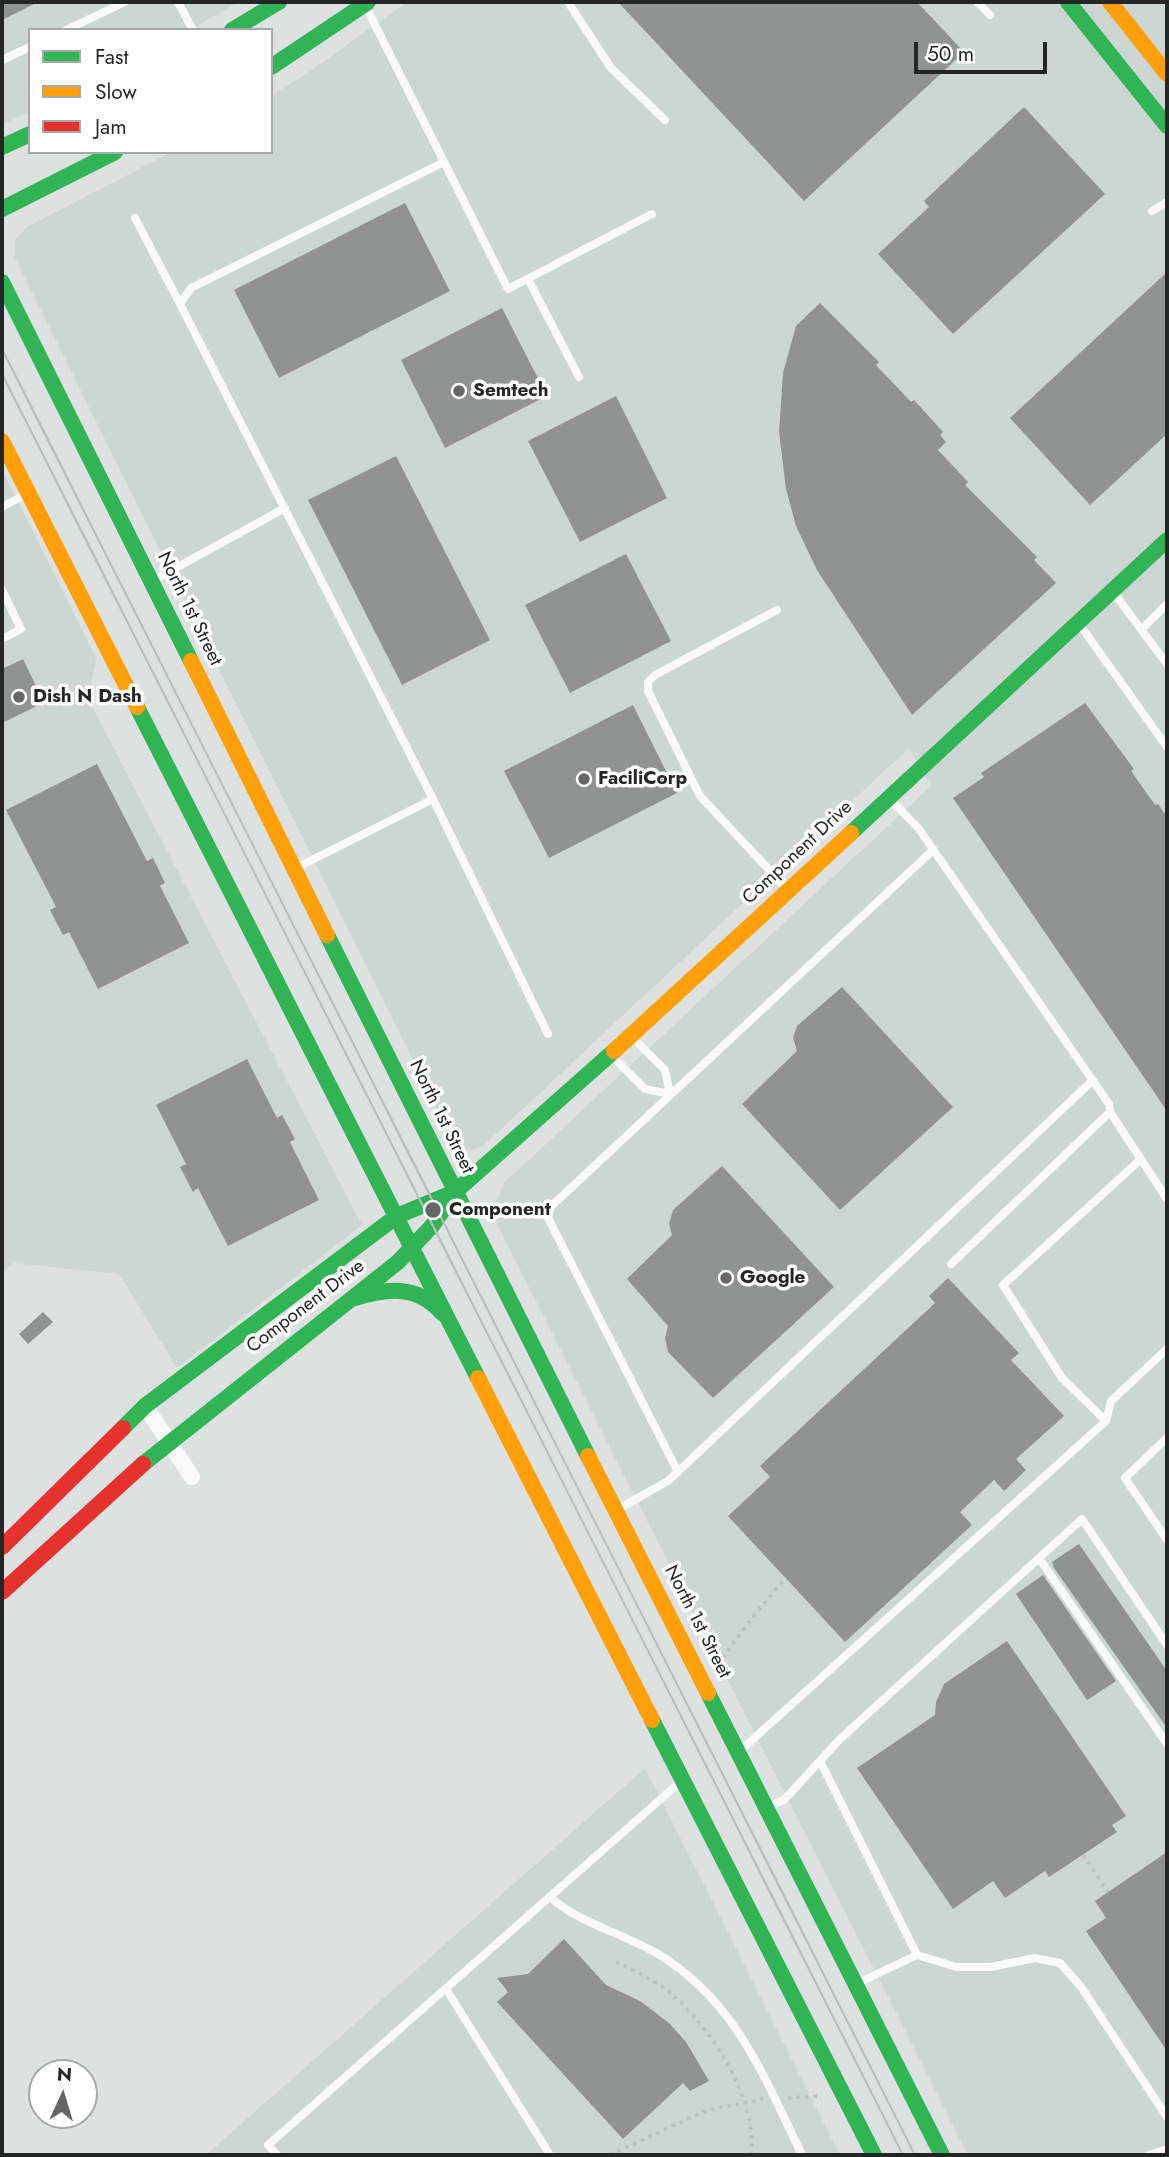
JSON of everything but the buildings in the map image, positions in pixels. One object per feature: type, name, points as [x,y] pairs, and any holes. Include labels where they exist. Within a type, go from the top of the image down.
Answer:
[{"type":"main road","points":[[235,28],[279,2]]},
{"type":"main road","points":[[1068,2],[1167,126]]},
{"type":"main road","points":[[1110,2],[1167,74]]},
{"type":"main road","points":[[273,66],[366,3]]},
{"type":"main road","points":[[2,147],[28,135]]},
{"type":"main road","points":[[2,209],[111,154]]},
{"type":"main road","name":"North 1st Street","points":[[2,282],[454,1192],[942,2155]]},
{"type":"main road","points":[[2,441],[874,2155]]},
{"type":"main road","name":"Component Drive","points":[[2,1592],[168,1441],[352,1299],[413,1248],[454,1192],[632,1036],[1167,540]]},
{"type":"main road","name":"Component Drive","points":[[2,1547],[145,1406],[397,1216],[454,1192]]},
{"type":"main road","points":[[352,1299],[382,1289],[419,1293],[433,1299],[458,1335]]},
{"type":"street","points":[[145,1406],[192,1477]]},
{"type":"lane","points":[[70,28],[125,2]]},
{"type":"lane","points":[[178,2],[191,28]]},
{"type":"lane","points":[[568,2],[611,68],[665,120]]},
{"type":"lane","points":[[977,2],[990,15]]},
{"type":"lane","points":[[366,3],[508,289],[652,214]]},
{"type":"lane","points":[[2,61],[28,48]]},
{"type":"lane","points":[[180,304],[191,288],[444,162]]},
{"type":"lane","points":[[1152,211],[1167,202]]},
{"type":"lane","points":[[135,218],[433,799],[548,1034]]},
{"type":"lane","points":[[528,279],[579,377]]},
{"type":"lane","points":[[2,506],[29,492]]},
{"type":"lane","points":[[152,581],[285,508]]},
{"type":"lane","points":[[2,590],[21,629],[2,639]]},
{"type":"lane","points":[[1112,591],[1167,664]]},
{"type":"lane","points":[[1142,629],[1167,604]]},
{"type":"lane","points":[[777,610],[655,675],[648,682],[648,691],[700,796],[788,890]]},
{"type":"lane","points":[[1078,623],[1167,747]]},
{"type":"lane","points":[[889,797],[919,829],[1091,1082],[1109,1104],[1110,1112],[1167,1199]]},
{"type":"lane","points":[[294,869],[433,799]]},
{"type":"lane","points":[[678,1472],[545,1212],[932,851]]},
{"type":"lane","points":[[632,1036],[665,1070],[670,1094]]},
{"type":"lane","points":[[611,1055],[645,1089],[670,1094]]},
{"type":"lane","points":[[616,1510],[668,1481],[678,1472],[1091,1082]]},
{"type":"lane","points":[[951,1265],[1110,1112]]},
{"type":"lane","points":[[1106,1421],[1062,1378],[1003,1285],[1141,1159]]},
{"type":"lane","points":[[739,1752],[754,1742],[1106,1421],[1111,1401],[1167,1349]]},
{"type":"lane","points":[[1167,1438],[1125,1478],[1167,1540]]},
{"type":"lane","points":[[767,1808],[785,1799],[840,1739],[1082,1519],[1167,1645]]},
{"type":"lane","points":[[1040,1558],[1167,1744]]},
{"type":"lane","points":[[820,1761],[916,1955]]},
{"type":"lane","points":[[277,2155],[268,2145],[684,1778]]},
{"type":"lane","points":[[550,1897],[562,1908],[627,1936],[658,1954],[724,2009],[741,2035],[802,2155]]},
{"type":"lane","points":[[856,1984],[916,1955],[956,1967],[991,1966],[1035,1958],[1060,1963],[1087,1995],[1167,2117]]},
{"type":"lane","points":[[446,1989],[550,2155]]},
{"type":"lane","points":[[1149,2155],[1167,2149]]},
{"type":"path","points":[[717,1667],[746,1625],[785,1578]]},
{"type":"path","points":[[1083,1855],[1108,1892]]},
{"type":"path","points":[[616,1962],[650,1979],[676,1998],[722,2054],[745,2102],[752,2136],[751,2155]]},
{"type":"path","points":[[610,2155],[707,2110],[774,2098],[821,2096]]},
{"type":"shaded area","points":[[2,2],[238,2],[193,28],[28,28],[28,112],[2,125]]},
{"type":"shaded area","points":[[407,2],[1167,2],[1167,2155],[968,2155],[497,1224],[494,1207],[504,1183],[931,786],[909,748],[482,1147],[457,1149],[15,258],[15,241],[27,227],[168,154],[273,154],[273,94],[308,73]]},
{"type":"shaded area","points":[[2,470],[96,658],[88,699],[362,1225],[177,1368],[119,1274],[14,1263],[2,1272]]},
{"type":"shaded area","points":[[645,1768],[840,2155],[206,2155]]},
{"type":"tram line","points":[[2,349],[915,2155]]},
{"type":"tram line","points":[[2,374],[903,2155]]},
{"type":"traffic: fast","points":[[235,28],[279,2]]},
{"type":"traffic: fast","points":[[273,66],[368,2]]},
{"type":"traffic: fast","points":[[1068,2],[1167,126]]},
{"type":"traffic: fast","points":[[2,147],[28,135]]},
{"type":"traffic: fast","points":[[2,209],[111,154]]},
{"type":"traffic: fast","points":[[2,282],[191,661]]},
{"type":"traffic: fast","points":[[851,833],[1167,540]]},
{"type":"traffic: fast","points":[[137,707],[478,1378]]},
{"type":"traffic: fast","points":[[327,935],[588,1456]]},
{"type":"traffic: fast","points":[[143,1464],[398,1262],[432,1226],[455,1192],[614,1051]]},
{"type":"traffic: fast","points":[[123,1428],[145,1406],[397,1216],[455,1192]]},
{"type":"traffic: fast","points":[[352,1299],[377,1292],[400,1291],[422,1297],[442,1313]]},
{"type":"traffic: fast","points":[[708,1693],[942,2155]]},
{"type":"traffic: fast","points":[[652,1720],[874,2155]]},
{"type":"traffic: slow","points":[[1110,2],[1167,74]]},
{"type":"traffic: slow","points":[[2,441],[137,707]]},
{"type":"traffic: slow","points":[[191,661],[327,935]]},
{"type":"traffic: slow","points":[[614,1051],[851,833]]},
{"type":"traffic: slow","points":[[478,1378],[652,1720]]},
{"type":"traffic: slow","points":[[588,1456],[708,1693]]},
{"type":"traffic: jam","points":[[2,1547],[123,1428]]},
{"type":"traffic: jam","points":[[2,1592],[143,1464]]},
{"type":"place","name":"Semtech","points":[[459,391]]},
{"type":"place","name":"Dish N Dash","points":[[19,697]]},
{"type":"place","name":"FaciliCorp","points":[[584,779]]},
{"type":"place","name":"Component","points":[[433,1210]]},
{"type":"place","name":"Google","points":[[726,1278]]}]
